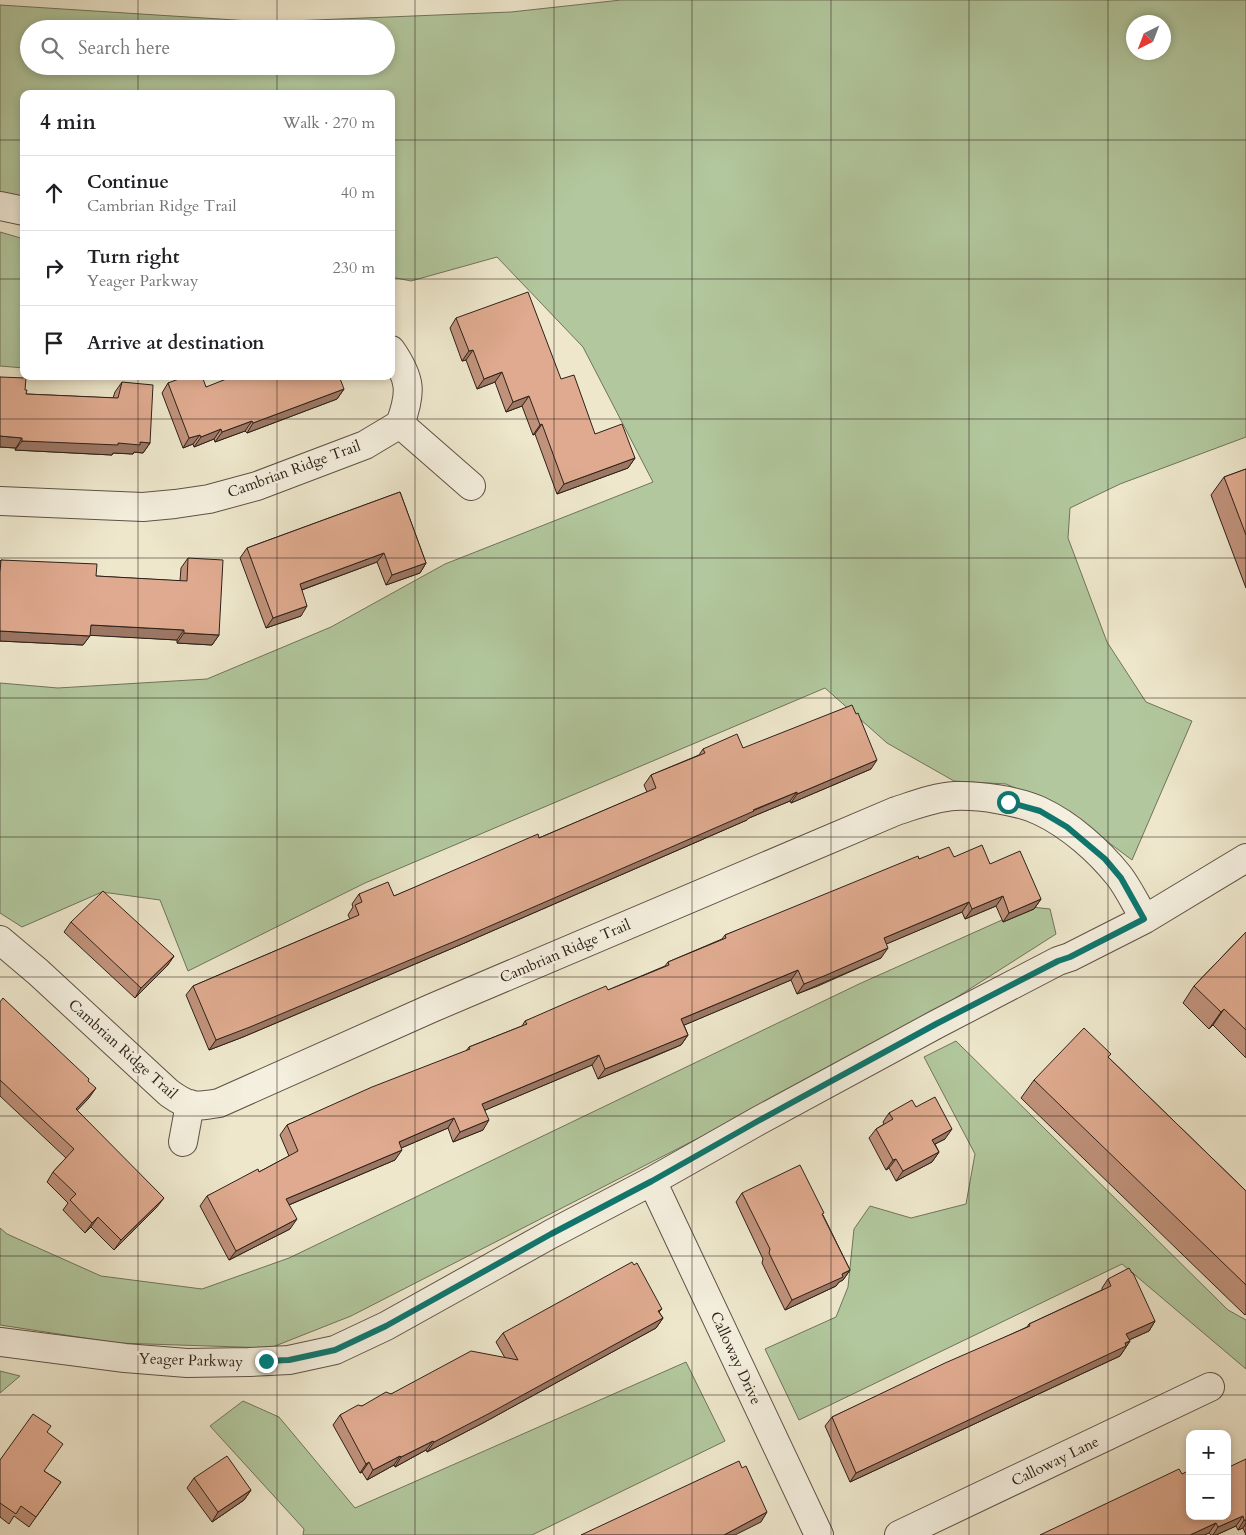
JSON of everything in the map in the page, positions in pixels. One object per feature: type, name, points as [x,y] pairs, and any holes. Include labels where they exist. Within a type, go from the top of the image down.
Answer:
[{"type":"street","points":[[0,206],[20,210]]},
{"type":"street","points":[[395,356],[407,380],[408,404],[400,424],[471,486]]},
{"type":"street","name":"Cambrian Ridge Trail","points":[[0,501],[143,507],[209,499],[257,486],[365,445],[400,424]]},
{"type":"street","name":"Cambrian Ridge Trail","points":[[0,940],[38,972],[169,1093],[183,1103],[197,1106],[219,1103],[432,1008],[896,811],[925,801],[953,796],[978,796],[1040,811],[1067,827],[1105,859],[1121,878],[1144,919]]},
{"type":"street","name":"Yeager Parkway","points":[[0,1342],[124,1358],[187,1363],[289,1360],[335,1350],[386,1326],[936,1024],[1144,919],[1246,858]]},
{"type":"street","points":[[183,1142],[190,1104]]},
{"type":"street","name":"Calloway Drive","points":[[652,1181],[819,1535]]},
{"type":"street","name":"Calloway Lane","points":[[899,1535],[1210,1387]]},
{"type":"green space","points":[[621,0],[1246,0],[1246,437],[1120,484],[1070,508],[1068,538],[1107,642],[1146,702],[1192,721],[1132,860],[1064,809],[1006,784],[954,781],[887,743],[825,688],[365,883],[188,971],[160,900],[102,892],[22,927],[0,913],[0,683],[58,688],[207,679],[331,627],[445,564],[653,482],[583,347],[497,257],[411,281],[395,278],[395,90],[20,90],[20,203],[0,199],[0,5],[235,20],[20,20],[20,75],[395,75],[395,20],[315,20],[511,12]]},
{"type":"green space","points":[[0,232],[20,238],[20,368],[0,366]]},
{"type":"green space","points":[[1031,907],[1050,909],[1056,934],[888,1041],[351,1316],[270,1348],[117,1343],[0,1325],[0,1228],[7,1234],[101,1276],[202,1289],[289,1258],[859,984]]},
{"type":"green space","points":[[956,1041],[1228,1310],[1246,1320],[1246,1369],[1122,1264],[799,1420],[765,1349],[836,1317],[848,1287],[854,1229],[870,1206],[911,1218],[966,1204],[975,1154],[924,1057]]},
{"type":"green space","points":[[686,1362],[725,1441],[532,1535],[303,1535],[304,1529],[210,1426],[243,1401],[279,1417],[355,1508]]},
{"type":"green space","points":[[0,1371],[20,1376],[0,1393]]},
{"type":"building","points":[[528,292],[561,379],[574,375],[595,434],[622,424],[635,458],[564,484],[542,424],[540,425],[529,396],[513,402],[502,372],[484,379],[473,350],[469,351],[456,318]]},
{"type":"building","points":[[0,377],[20,378],[20,380],[26,380],[26,394],[118,398],[122,382],[153,385],[150,443],[140,442],[140,445],[118,443],[118,445],[22,441],[22,438],[0,436]]},
{"type":"building","points":[[176,380],[203,380],[206,387],[224,380],[341,380],[344,389],[253,423],[252,421],[222,432],[221,429],[201,437],[200,435],[189,438],[168,383]]},
{"type":"building","points":[[1246,469],[1246,535],[1224,477]]},
{"type":"building","points":[[400,492],[426,563],[392,575],[384,553],[300,584],[307,606],[273,618],[247,548]]},
{"type":"building","points":[[188,558],[223,560],[219,635],[184,633],[184,630],[91,625],[90,636],[0,631],[1,560],[97,564],[96,576],[187,581]]},
{"type":"building","points":[[852,705],[856,714],[858,713],[877,760],[797,794],[797,792],[753,810],[467,936],[216,1040],[193,986],[359,915],[355,905],[362,902],[359,894],[388,882],[394,896],[538,834],[539,838],[656,788],[651,775],[705,753],[703,749],[737,734],[743,748]]},
{"type":"building","points":[[982,845],[990,864],[1020,851],[1041,899],[1009,913],[1003,896],[972,909],[969,902],[884,938],[888,948],[824,976],[804,984],[798,970],[681,1019],[688,1035],[605,1069],[599,1055],[482,1104],[489,1120],[460,1132],[454,1118],[399,1142],[402,1150],[286,1199],[297,1219],[236,1251],[207,1196],[258,1169],[259,1172],[298,1151],[287,1125],[372,1087],[470,1049],[469,1047],[527,1024],[525,1021],[606,986],[608,990],[669,965],[668,962],[726,938],[725,935],[918,856],[919,859],[949,847],[954,857]]},
{"type":"building","points":[[103,891],[174,956],[141,988],[71,922]]},
{"type":"building","points":[[1246,932],[1246,1030],[1224,1009],[1221,1012],[1194,986]]},
{"type":"building","points":[[3,998],[89,1079],[88,1081],[96,1088],[76,1109],[164,1198],[121,1240],[98,1217],[92,1223],[70,1200],[76,1194],[53,1172],[74,1149],[0,1080],[0,1002]]},
{"type":"building","points":[[1084,1028],[1111,1054],[1108,1057],[1246,1191],[1246,1285],[1034,1080]]},
{"type":"building","points":[[935,1097],[952,1129],[932,1140],[939,1152],[903,1171],[896,1159],[893,1160],[876,1129],[893,1119],[889,1113],[912,1100],[916,1107]]},
{"type":"building","points":[[800,1165],[850,1270],[842,1274],[843,1277],[792,1300],[769,1253],[770,1249],[742,1193]]},
{"type":"building","points":[[632,1262],[634,1265],[637,1263],[662,1309],[658,1311],[663,1318],[434,1442],[373,1470],[369,1462],[366,1464],[340,1415],[358,1405],[362,1406],[386,1392],[391,1394],[471,1351],[518,1360],[503,1333]]},
{"type":"building","points":[[1129,1268],[1155,1321],[1126,1334],[1130,1341],[1125,1343],[1126,1346],[856,1473],[832,1417],[945,1363],[1030,1326],[1029,1324],[1111,1286],[1108,1279]]},
{"type":"building","points":[[33,1414],[51,1426],[47,1432],[63,1444],[44,1471],[61,1482],[36,1517],[21,1506],[16,1514],[0,1503],[0,1460]]},
{"type":"building","points":[[227,1456],[251,1490],[218,1512],[194,1478]]},
{"type":"building","points":[[1246,1459],[1246,1520],[1244,1520],[1243,1516],[1218,1527],[1216,1523],[1190,1535],[1040,1535],[1179,1469],[1182,1474],[1186,1472],[1186,1520],[1231,1520],[1231,1466]]},
{"type":"building","points":[[739,1461],[742,1468],[746,1466],[767,1512],[724,1535],[581,1535]]},
{"type":"route","points":[[266,1361],[289,1360],[335,1350],[386,1326],[936,1024],[1144,919],[1121,878],[1105,859],[1067,827],[1040,811],[1008,802]]}]
